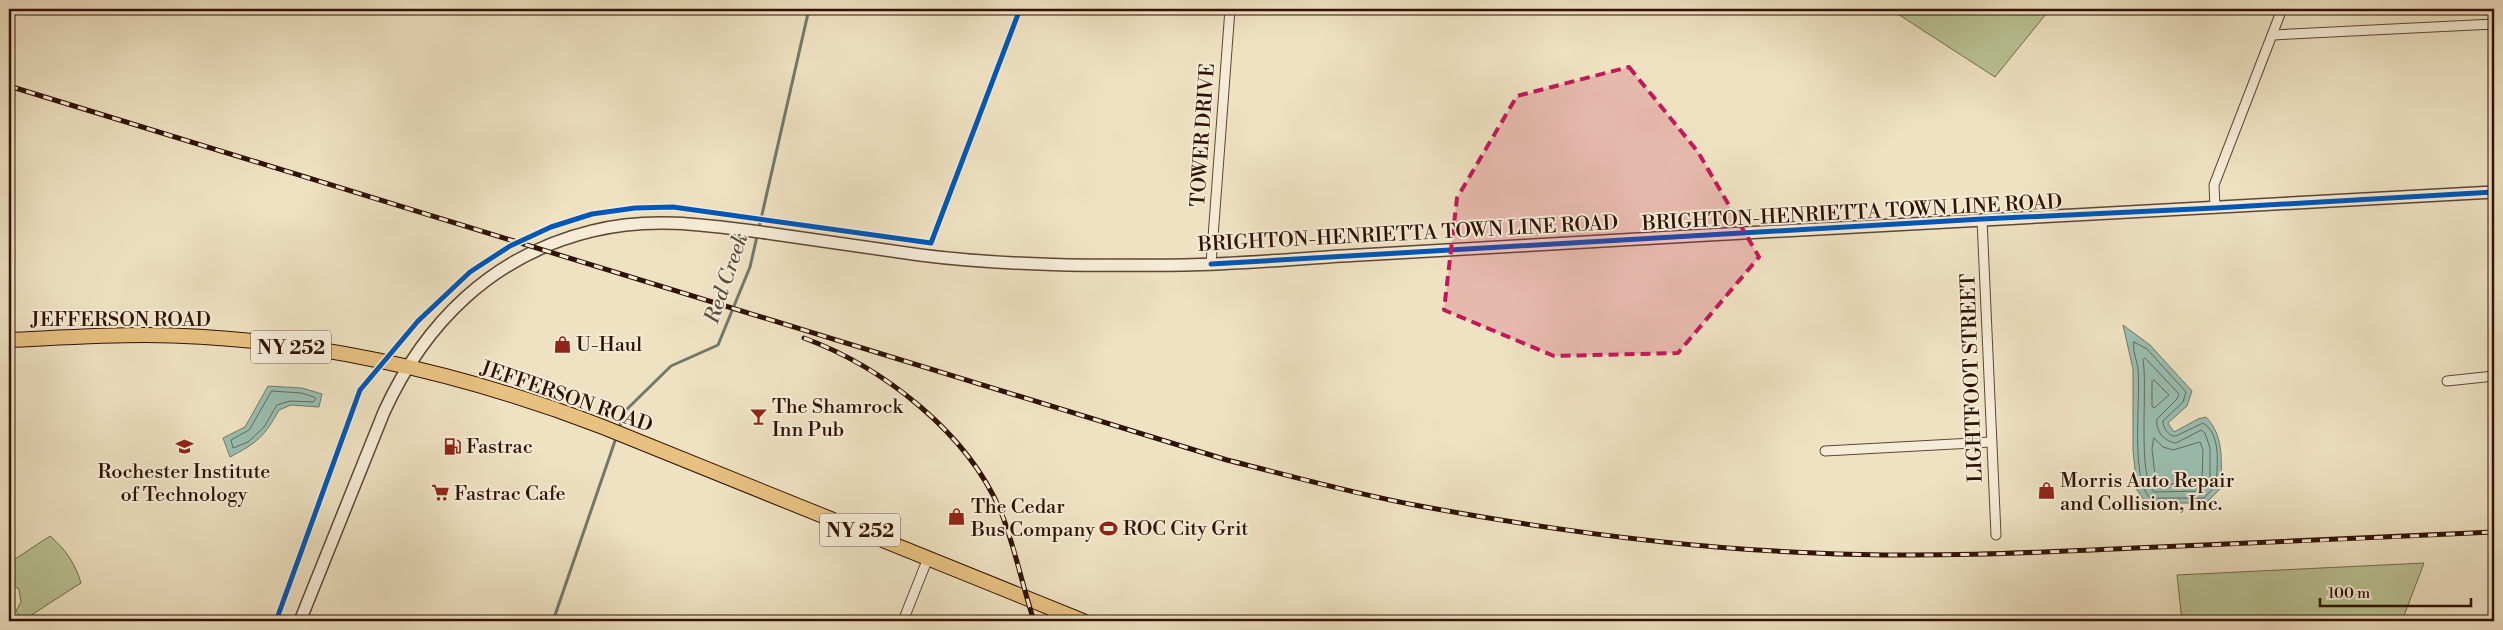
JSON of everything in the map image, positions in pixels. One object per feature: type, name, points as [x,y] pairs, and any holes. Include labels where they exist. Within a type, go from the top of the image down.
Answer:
[{"type":"main road","name":"JEFFERSON ROAD","points":[[9,340],[121,335],[199,338],[304,349],[407,367],[506,393],[603,427],[1083,621]]},
{"type":"street","name":"TOWER DRIVE","points":[[1211,264],[1230,9]]},
{"type":"street","points":[[2215,208],[2214,185],[2282,9]]},
{"type":"street","points":[[2273,35],[2494,24]]},
{"type":"street","name":"BRIGHTON-HENRIETTA TOWN LINE ROAD","points":[[300,621],[395,388],[426,339],[459,302],[507,267],[539,249],[571,236],[627,224],[684,222],[926,256],[1006,263],[1048,265],[1211,264],[1982,219],[2494,192]]},
{"type":"street","name":"LIGHTFOOT STREET","points":[[1982,219],[1996,536]]},
{"type":"street","points":[[2446,381],[2494,376]]},
{"type":"street","points":[[1825,452],[1991,442]]},
{"type":"street","points":[[903,621],[928,558]]},
{"type":"highlighted area","points":[[1629,67],[1698,152],[1759,257],[1678,353],[1554,356],[1444,310],[1457,198],[1517,96]]},
{"type":"green space","points":[[1890,9],[2050,9],[1995,77]]},
{"type":"green space","points":[[50,536],[69,557],[81,583],[22,621],[16,611],[21,602],[19,589],[9,583],[9,563]]},
{"type":"green space","points":[[2424,563],[2402,621],[2182,621],[2177,575]]},
{"type":"water","points":[[2123,325],[2150,345],[2192,391],[2187,406],[2168,423],[2174,432],[2198,419],[2206,417],[2216,433],[2221,450],[2221,488],[2206,503],[2146,503],[2137,490],[2133,450],[2133,369]]},
{"type":"water","points":[[268,386],[302,388],[322,394],[319,407],[291,405],[279,410],[264,433],[254,443],[230,457],[223,438],[245,427]]},
{"type":"waterway","name":"Red Creek","points":[[619,429],[624,412],[671,366],[718,345],[750,267],[809,9]]},
{"type":"waterway","name":"Red Creek","points":[[553,621],[616,438]]},
{"type":"railway","points":[[9,86],[1227,460],[1420,506],[1518,523],[1617,537],[1765,551],[1855,554],[2015,553],[2494,532]]},
{"type":"railway","points":[[804,338],[863,366],[892,385],[920,406],[945,430],[967,456],[986,483],[1001,512],[1034,621]]},
{"type":"cycle path","points":[[276,621],[360,390],[418,321],[470,272],[510,246],[551,227],[592,214],[635,208],[673,207],[931,243],[1020,9]]},
{"type":"cycle path","points":[[1211,264],[1982,219],[2494,192]]},
{"type":"place","name":"U-Haul","points":[[562,344]]},
{"type":"place","name":"The Shamrock Inn Pub","points":[[758,417]]},
{"type":"place","name":"Fastrac","points":[[452,446]]},
{"type":"place","name":"Rochester Institute of Technology","points":[[184,447]]},
{"type":"place","name":"Morris Auto Repair and Collision, Inc.","points":[[2046,491]]},
{"type":"place","name":"Fastrac Cafe","points":[[440,493]]},
{"type":"place","name":"The Cedar Bus Company","points":[[957,517]]},
{"type":"place","name":"ROC City Grit","points":[[1109,528]]}]
